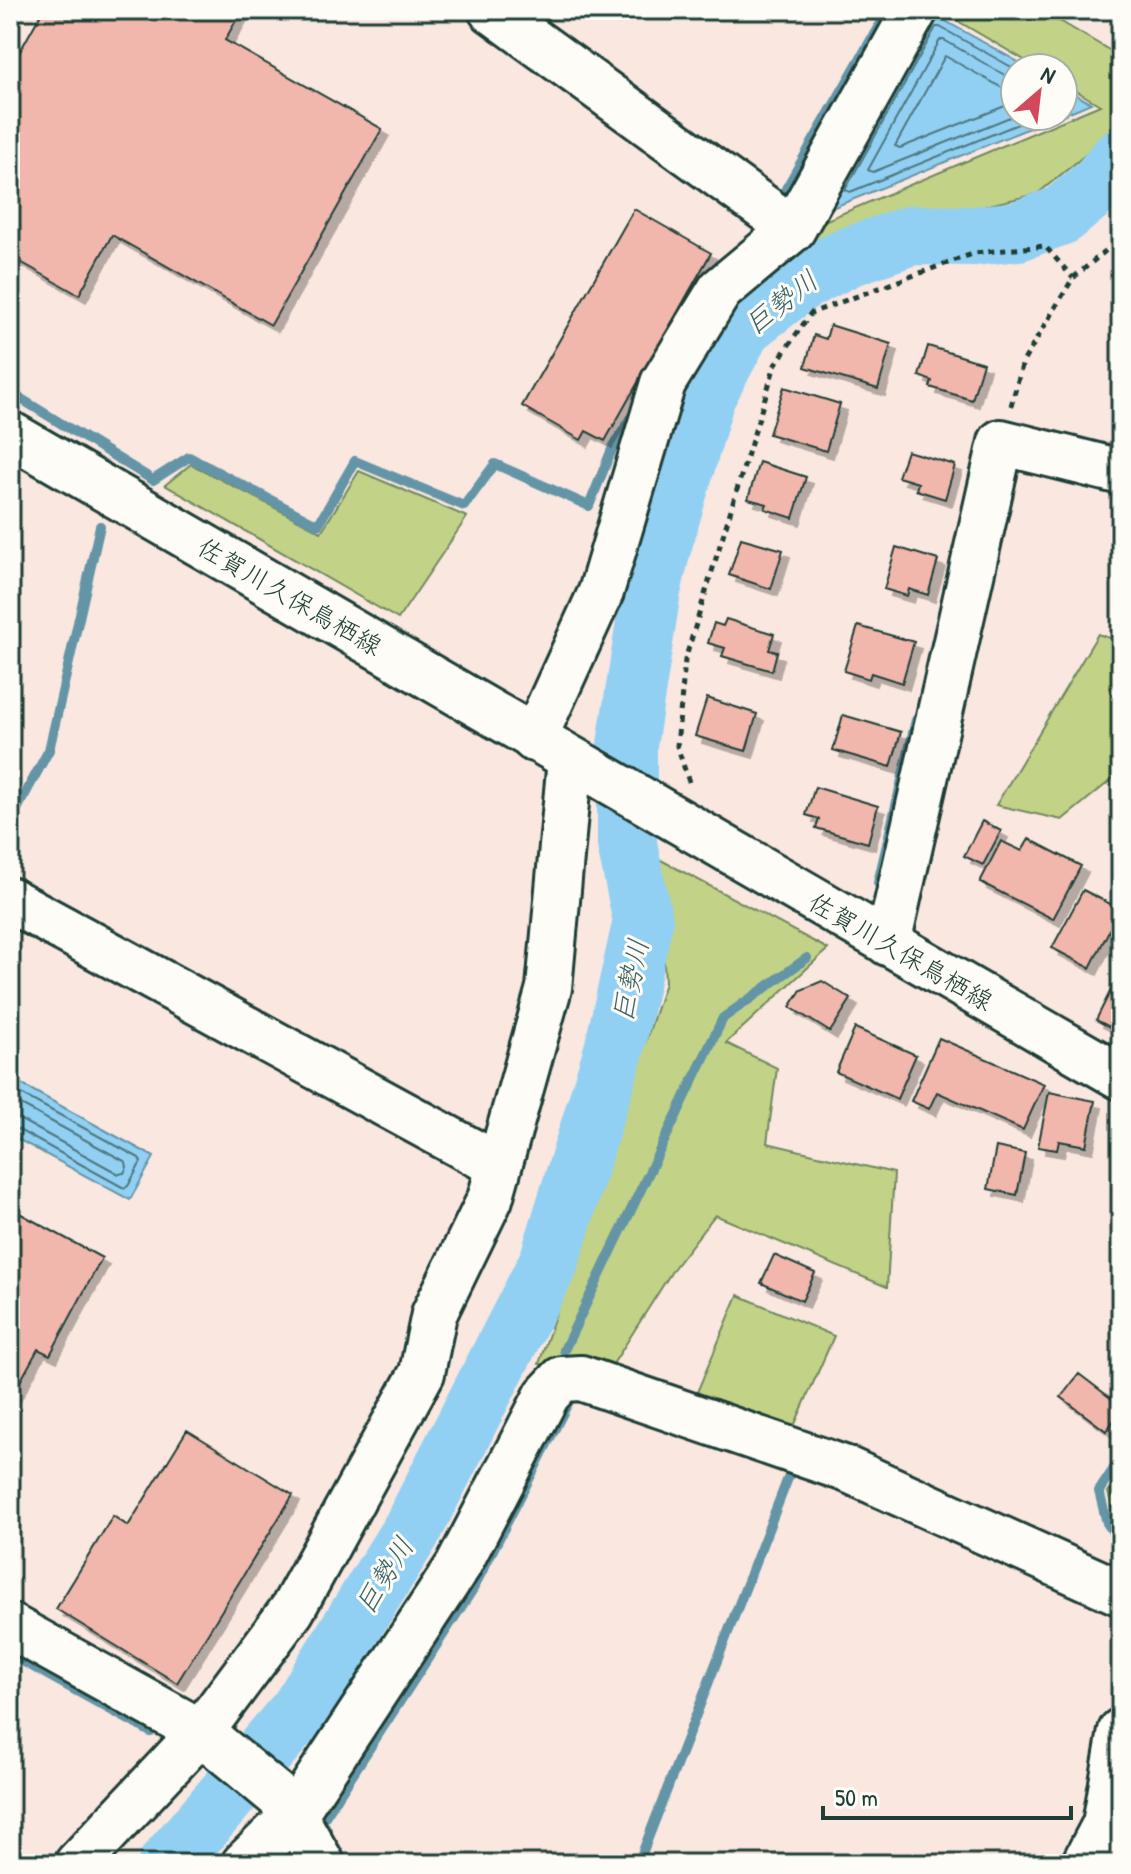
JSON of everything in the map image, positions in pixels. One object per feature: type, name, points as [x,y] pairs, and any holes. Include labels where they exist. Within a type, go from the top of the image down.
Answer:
[{"type":"street","points":[[491,10],[793,229]]},
{"type":"street","points":[[77,1864],[201,1732],[292,1610],[422,1373],[434,1314],[490,1199],[549,988],[552,749],[663,383],[720,290],[793,229],[915,10]]},
{"type":"street","name":"佐賀川久保鳥栖線","points":[[10,434],[1121,1077]]},
{"type":"street","points":[[888,943],[1001,442],[1121,472]]},
{"type":"street","points":[[10,900],[499,1166]]},
{"type":"street","points":[[244,1864],[458,1566],[547,1395],[562,1379],[581,1378],[846,1469],[1121,1593]]},
{"type":"street","points":[[10,1626],[201,1732],[286,1806],[322,1864]]},
{"type":"street","points":[[1084,1864],[1105,1824],[1121,1731]]},
{"type":"street","points":[[1114,1864],[1121,1850]]},
{"type":"path","points":[[1001,442],[1023,362],[1073,278],[1121,238]]},
{"type":"path","points":[[681,824],[694,797],[677,746],[685,660],[775,365],[811,313],[975,253],[1045,246],[1073,278]]},
{"type":"green space","points":[[939,10],[1041,10],[1121,57],[1121,126],[1037,194],[918,221],[783,270],[805,229],[1036,132],[1079,132],[1079,114],[1100,105],[1079,93],[1079,52],[1011,52]]},
{"type":"green space","points":[[191,464],[321,532],[359,471],[467,517],[398,619],[165,485]]},
{"type":"green space","points":[[1098,634],[1121,642],[1121,772],[1062,820],[996,805]]},
{"type":"green space","points":[[659,859],[828,949],[726,1043],[777,1068],[767,1143],[894,1173],[887,1287],[715,1215],[674,1268],[608,1372],[539,1364],[665,983]]},
{"type":"green space","points":[[738,1295],[834,1336],[791,1433],[692,1404]]},
{"type":"green space","points":[[1121,1467],[1121,1532],[1108,1492]]},
{"type":"water","points":[[933,14],[1001,52],[999,132],[1020,132],[822,212]]},
{"type":"water","points":[[1079,97],[1091,103],[1079,108]]},
{"type":"water","points":[[10,1078],[154,1157],[130,1200],[10,1135]]},
{"type":"building","points":[[43,10],[242,10],[225,40],[382,129],[271,325],[112,235],[79,295],[10,256],[10,69]]},
{"type":"building","points":[[634,209],[711,253],[605,441],[586,431],[581,440],[522,406]]},
{"type":"building","points":[[830,325],[891,344],[878,389],[805,367],[814,335],[826,339]]},
{"type":"building","points":[[928,346],[983,363],[972,400],[930,387],[932,381],[919,376]]},
{"type":"building","points":[[784,387],[840,404],[826,451],[769,434]]},
{"type":"building","points":[[907,451],[955,465],[945,499],[916,490],[918,483],[898,477]]},
{"type":"building","points":[[759,462],[806,477],[793,518],[765,509],[767,504],[748,499]]},
{"type":"building","points":[[741,538],[783,550],[771,589],[729,575]]},
{"type":"building","points":[[896,547],[938,560],[928,595],[909,589],[907,596],[884,589]]},
{"type":"building","points":[[726,619],[774,634],[769,650],[777,652],[772,671],[722,656],[725,648],[708,643],[714,623],[723,626]]},
{"type":"building","points":[[858,626],[914,642],[902,683],[871,673],[869,679],[844,671]]},
{"type":"building","points":[[707,698],[757,714],[746,751],[695,736]]},
{"type":"building","points":[[843,715],[901,732],[891,767],[833,750]]},
{"type":"building","points":[[815,787],[878,806],[868,843],[816,828],[819,819],[806,815]]},
{"type":"building","points":[[982,821],[1001,831],[983,865],[964,856]]},
{"type":"building","points":[[1029,839],[1081,866],[1053,919],[980,882],[1001,841],[1022,851]]},
{"type":"building","points":[[1083,890],[1120,909],[1090,968],[1052,948]]},
{"type":"building","points":[[822,981],[851,999],[830,1032],[790,1007],[801,990]]},
{"type":"building","points":[[1112,988],[1121,993],[1119,1032],[1096,1020]]},
{"type":"building","points":[[855,1028],[916,1055],[897,1099],[836,1072]]},
{"type":"building","points":[[939,1038],[1044,1084],[1023,1130],[937,1092],[929,1109],[911,1101]]},
{"type":"building","points":[[1049,1092],[1095,1101],[1086,1146],[1059,1141],[1057,1150],[1038,1147]]},
{"type":"building","points":[[996,1147],[1025,1153],[1017,1195],[988,1189]]},
{"type":"building","points":[[10,1208],[102,1258],[50,1355],[38,1349],[10,1400]]},
{"type":"building","points":[[774,1255],[815,1273],[802,1301],[761,1283]]},
{"type":"building","points":[[1079,1374],[1121,1406],[1121,1411],[1106,1431],[1061,1397]]},
{"type":"building","points":[[187,1430],[293,1495],[177,1683],[56,1609],[113,1516],[128,1526]]},
{"type":"waterway","points":[[783,194],[888,10]]},
{"type":"waterway","name":"巨勢川","points":[[168,1864],[300,1710],[413,1528],[549,1262],[614,1050],[643,921],[627,844],[627,745],[651,591],[705,397],[743,326],[801,281],[848,257],[912,235],[974,236],[1018,231],[1062,215],[1099,184],[1121,157]]},
{"type":"waterway","points":[[10,392],[153,480],[189,457],[318,525],[355,461],[464,506],[495,464],[589,506],[612,449],[635,411]]},
{"type":"waterway","points":[[10,822],[49,750],[100,526]]},
{"type":"waterway","points":[[878,883],[916,720]]},
{"type":"waterway","points":[[564,1350],[723,1018],[807,958]]},
{"type":"waterway","points":[[327,1830],[322,1821],[473,1589],[569,1401]]},
{"type":"waterway","points":[[1121,1458],[1099,1491],[1107,1523],[1121,1544]]},
{"type":"waterway","points":[[638,1864],[790,1473]]},
{"type":"waterway","points":[[10,1654],[151,1732]]},
{"type":"waterway","points":[[336,1847],[345,1864]]}]
